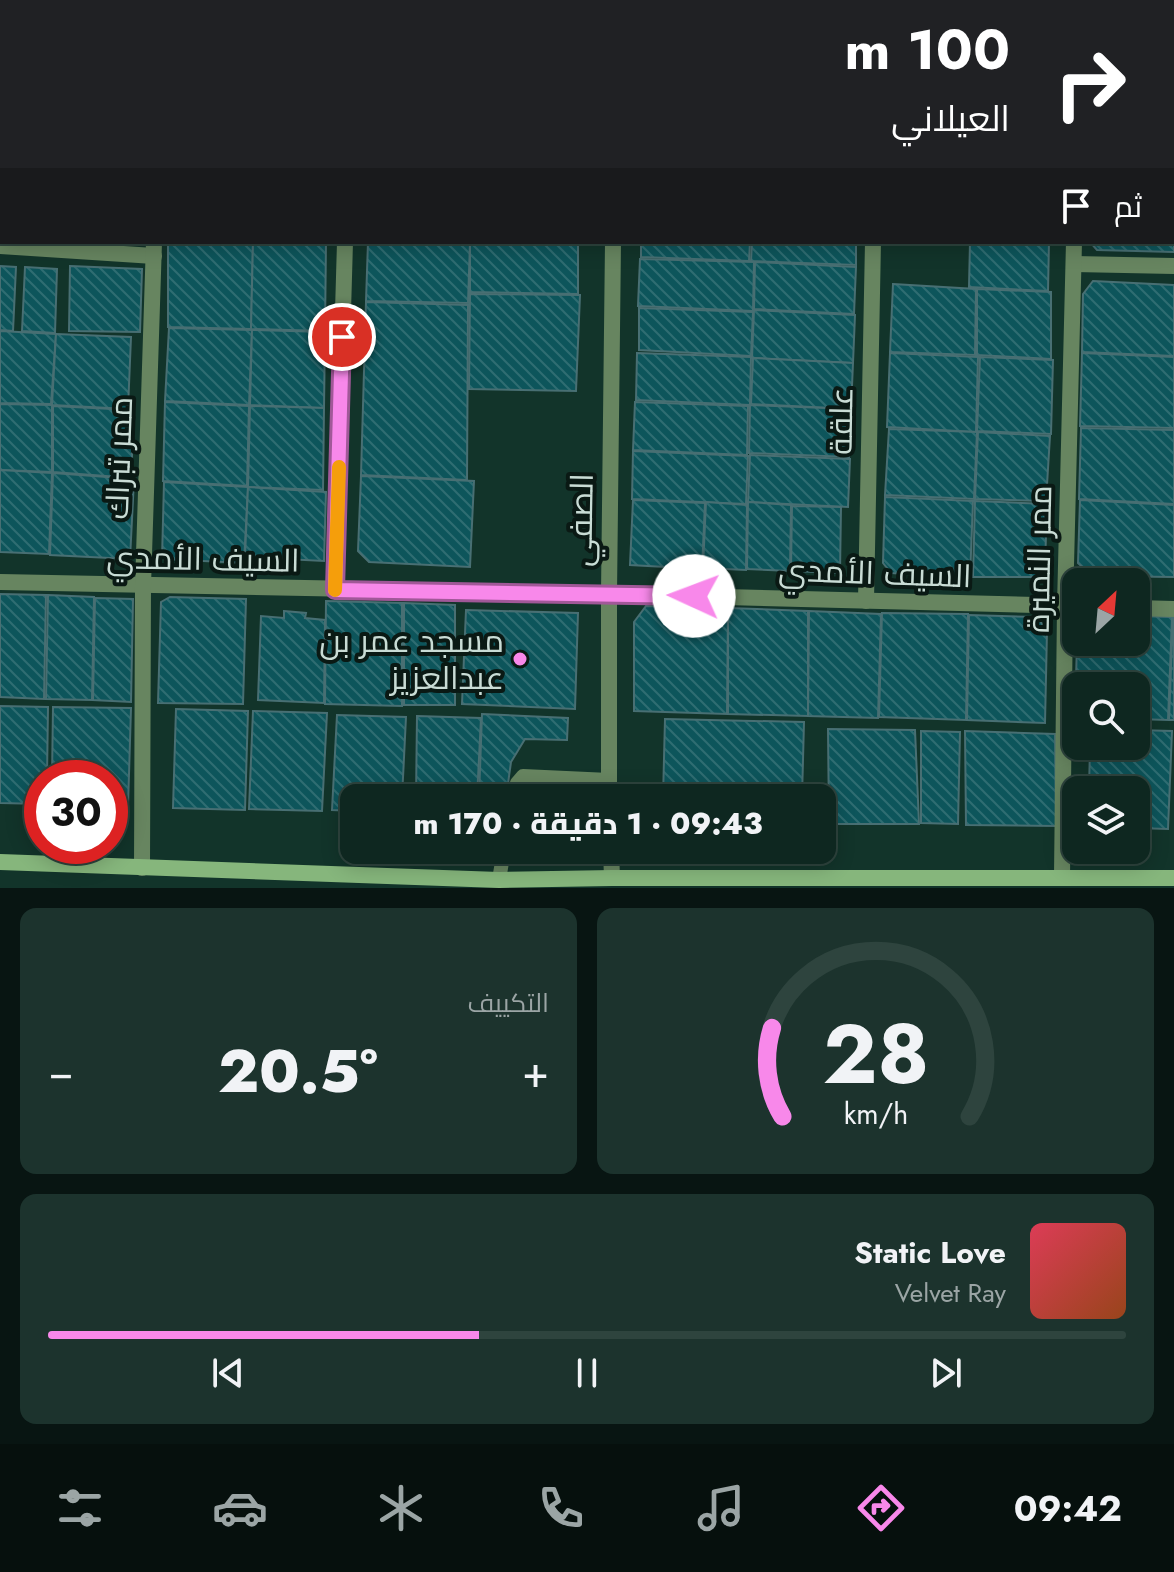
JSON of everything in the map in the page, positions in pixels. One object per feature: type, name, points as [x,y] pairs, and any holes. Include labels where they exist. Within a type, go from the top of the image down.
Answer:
[{"type":"street","points":[[335,590],[345,244]]},
{"type":"street","name":"الصفي","points":[[609,784],[613,244]]},
{"type":"street","name":"علقة","points":[[866,601],[873,244]]},
{"type":"street","name":"ممر النميرة","points":[[1071,568],[1074,244]]},
{"type":"street","points":[[0,246],[154,249]]},
{"type":"street","name":"ممر تبراك","points":[[142,868],[143,586],[154,249]]},
{"type":"street","points":[[1074,264],[1174,266]]},
{"type":"street","name":"السيف الأمدي","points":[[0,582],[1062,606]]},
{"type":"street","points":[[1150,608],[1174,609]]},
{"type":"street","name":"ممر النميرة","points":[[1062,877],[1069,656]]},
{"type":"street","points":[[0,862],[499,880],[1174,878]]},
{"type":"street","points":[[612,864],[612,878]]},
{"type":"lane","points":[[517,784],[523,776],[609,780]]},
{"type":"lane","points":[[499,880],[502,864]]},
{"type":"building","points":[[168,244],[253,244],[251,329],[168,327]]},
{"type":"building","points":[[253,244],[326,244],[325,331],[251,329]]},
{"type":"building","points":[[368,244],[470,244],[468,303],[366,301]]},
{"type":"building","points":[[470,244],[578,244],[578,294],[470,292]]},
{"type":"building","points":[[641,244],[750,244],[749,261],[641,257]]},
{"type":"building","points":[[752,244],[856,244],[856,265],[751,261]]},
{"type":"building","points":[[970,244],[1049,244],[1048,291],[969,287]]},
{"type":"building","points":[[1092,244],[1174,244],[1174,252],[1097,250]]},
{"type":"building","points":[[640,259],[754,262],[753,311],[638,306]]},
{"type":"building","points":[[755,262],[856,267],[854,314],[754,309]]},
{"type":"building","points":[[0,266],[16,267],[13,331],[0,330]]},
{"type":"building","points":[[70,266],[142,269],[140,332],[69,331]]},
{"type":"building","points":[[25,267],[57,269],[55,333],[22,331]]},
{"type":"building","points":[[1093,281],[1174,285],[1174,356],[1082,352],[1083,294]]},
{"type":"building","points":[[893,284],[976,289],[975,355],[890,352]]},
{"type":"building","points":[[977,289],[1051,292],[1051,359],[977,355]]},
{"type":"building","points":[[470,294],[580,295],[576,391],[469,389]]},
{"type":"building","points":[[366,302],[468,305],[467,480],[361,475]]},
{"type":"building","points":[[639,308],[753,312],[751,356],[639,350]]},
{"type":"building","points":[[754,310],[855,315],[853,363],[752,358]]},
{"type":"building","points":[[169,328],[252,330],[249,405],[165,401]]},
{"type":"building","points":[[252,330],[325,332],[324,408],[250,405]]},
{"type":"building","points":[[0,331],[56,334],[51,404],[0,403]]},
{"type":"building","points":[[56,334],[131,337],[128,409],[52,405]]},
{"type":"building","points":[[637,353],[751,357],[750,405],[636,400]]},
{"type":"building","points":[[890,353],[978,357],[976,432],[887,427]]},
{"type":"building","points":[[1082,353],[1174,357],[1174,428],[1080,426]]},
{"type":"building","points":[[980,357],[1053,360],[1051,434],[977,431]]},
{"type":"building","points":[[753,358],[853,363],[851,409],[751,404]]},
{"type":"building","points":[[165,402],[249,406],[247,486],[163,481]]},
{"type":"building","points":[[635,402],[748,406],[747,455],[633,450]]},
{"type":"building","points":[[0,404],[52,405],[52,472],[0,470]]},
{"type":"building","points":[[750,405],[851,409],[849,457],[749,453]]},
{"type":"building","points":[[53,406],[132,410],[132,478],[53,472]]},
{"type":"building","points":[[250,406],[324,408],[323,490],[248,487]]},
{"type":"building","points":[[1081,428],[1174,430],[1174,504],[1079,499]]},
{"type":"building","points":[[889,429],[977,432],[974,499],[885,495]]},
{"type":"building","points":[[978,432],[1050,436],[1046,501],[975,499]]},
{"type":"building","points":[[633,451],[748,456],[746,504],[632,499]]},
{"type":"building","points":[[750,455],[850,459],[848,507],[748,502]]},
{"type":"building","points":[[0,470],[52,473],[49,554],[0,552]]},
{"type":"building","points":[[53,473],[134,479],[130,559],[50,555]]},
{"type":"building","points":[[361,476],[474,481],[470,567],[369,562],[358,551]]},
{"type":"building","points":[[164,482],[248,487],[244,563],[162,559]]},
{"type":"building","points":[[248,487],[326,492],[324,561],[245,557]]},
{"type":"building","points":[[885,497],[973,501],[970,578],[891,573],[883,563]]},
{"type":"building","points":[[633,500],[705,503],[702,569],[630,565]]},
{"type":"building","points":[[1080,500],[1174,505],[1174,577],[1150,577],[1150,568],[1083,568],[1078,563]]},
{"type":"building","points":[[975,501],[1047,504],[1045,566],[1035,577],[973,577]]},
{"type":"building","points":[[706,502],[747,505],[746,570],[703,568]]},
{"type":"building","points":[[748,502],[791,505],[790,571],[747,569]]},
{"type":"building","points":[[792,506],[841,507],[840,573],[791,571]]},
{"type":"building","points":[[0,594],[46,595],[44,699],[0,697]]},
{"type":"building","points":[[48,595],[94,597],[92,700],[46,699]]},
{"type":"building","points":[[170,597],[246,599],[243,704],[158,703],[161,602]]},
{"type":"building","points":[[95,598],[133,599],[131,702],[93,700]]},
{"type":"building","points":[[326,601],[402,603],[402,706],[325,704]]},
{"type":"building","points":[[404,603],[455,605],[455,705],[404,705]]},
{"type":"building","points":[[646,606],[728,609],[727,714],[634,711],[634,622]]},
{"type":"building","points":[[728,608],[808,611],[808,716],[728,714]]},
{"type":"building","name":"مسجد عمر بن عبدالعزيز","points":[[466,610],[578,613],[575,709],[462,704]]},
{"type":"building","points":[[284,611],[306,613],[305,618],[325,620],[324,703],[258,700],[261,616],[284,618]]},
{"type":"building","points":[[809,611],[881,614],[878,718],[808,716]]},
{"type":"building","points":[[882,613],[968,614],[966,720],[879,717]]},
{"type":"building","points":[[969,615],[1037,617],[1047,631],[1045,723],[967,720]]},
{"type":"building","points":[[1150,616],[1172,617],[1168,720],[1150,719],[1150,672],[1076,672],[1077,656],[1150,656]]},
{"type":"building","points":[[1173,617],[1174,720],[1169,720]]},
{"type":"building","points":[[0,706],[48,707],[47,760],[24,760],[24,804],[0,803]]},
{"type":"building","points":[[53,707],[131,708],[128,807],[128,760],[52,760]]},
{"type":"building","points":[[176,709],[248,711],[245,810],[173,808]]},
{"type":"building","points":[[253,711],[327,713],[322,811],[249,809]]},
{"type":"building","points":[[482,714],[568,718],[567,740],[525,739],[511,762],[508,784],[480,784]]},
{"type":"building","points":[[337,715],[406,717],[403,784],[340,784],[340,810],[332,810]]},
{"type":"building","points":[[417,716],[481,718],[478,784],[416,784]]},
{"type":"building","points":[[665,719],[804,722],[802,784],[663,784]]},
{"type":"building","points":[[828,729],[915,730],[919,824],[836,824],[836,784],[829,784]]},
{"type":"building","points":[[1150,730],[1172,731],[1168,829],[1150,828],[1150,776],[1089,776],[1090,760],[1150,760]]},
{"type":"building","points":[[921,731],[960,732],[958,824],[921,823]]},
{"type":"building","points":[[965,731],[1055,734],[1056,826],[966,825]]},
{"type":"slow traffic","points":[[335,590],[339,467]]},
{"type":"place","name":"مسجد عمر بن عبدالعزيز","points":[[520,659]]},
{"type":"route","points":[[342,337],[335,590],[694,596]]}]
